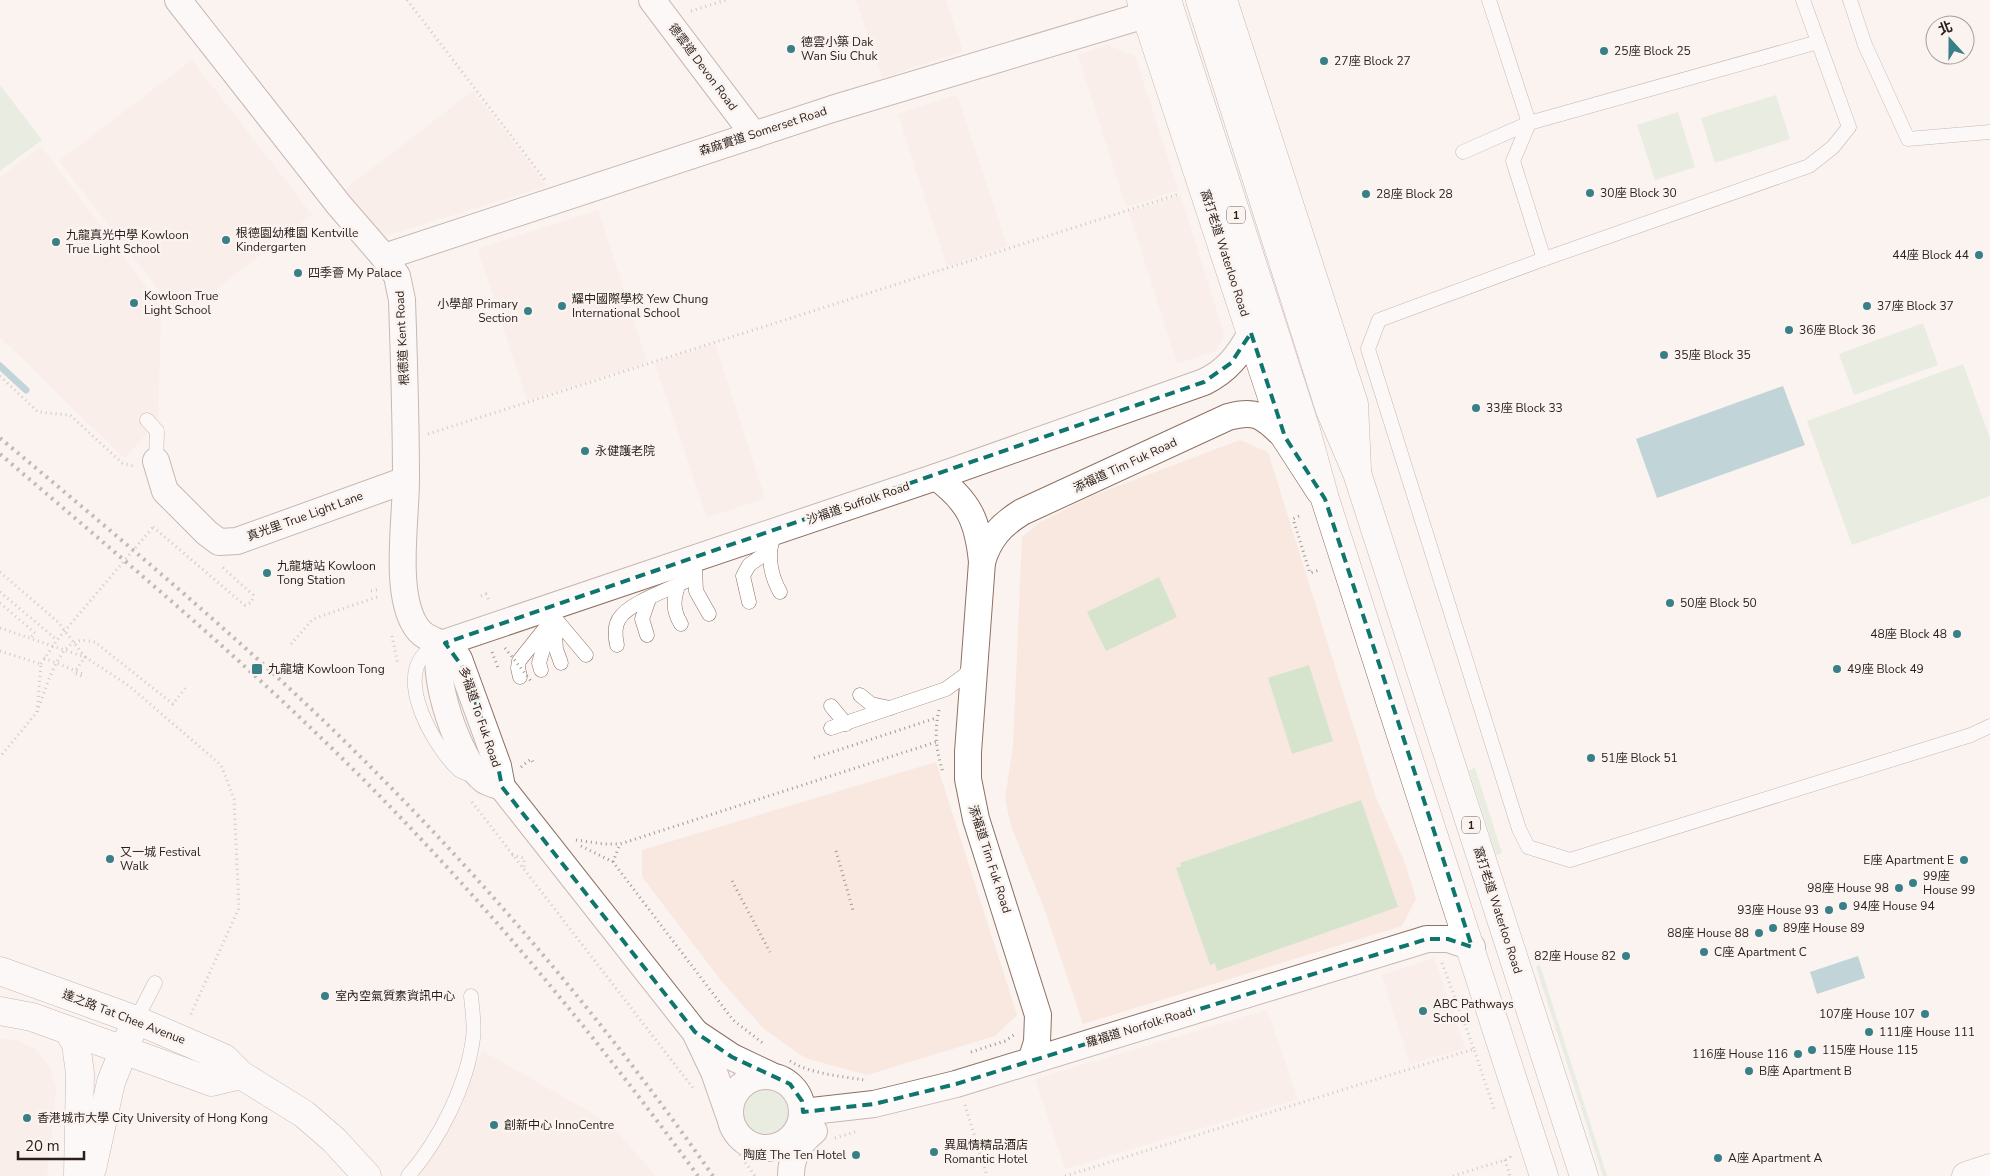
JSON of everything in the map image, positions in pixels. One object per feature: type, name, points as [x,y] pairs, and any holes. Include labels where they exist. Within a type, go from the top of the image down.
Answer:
[{"type":"main road","name":"窩打老道 Waterloo Road","points":[[1200,0],[1327,401],[1357,473],[1584,1176]]},
{"type":"main road","name":"窩打老道 Waterloo Road","points":[[1223,0],[1354,404],[1357,473]]},
{"type":"main road","name":"窩打老道 Waterloo Road","points":[[1151,5],[1251,333],[1285,437],[1325,498]]},
{"type":"main road","name":"窩打老道 Waterloo Road","points":[[1151,5],[1306,430],[1325,498],[1472,948],[1539,1175]]},
{"type":"main road","name":"達之路 Tat Chee Avenue","points":[[0,971],[136,1020],[224,1058],[242,1075],[304,1114],[334,1140],[367,1176]]},
{"type":"main road","points":[[0,1011],[32,1017],[69,1032],[212,1082],[242,1075]]},
{"type":"main road","points":[[86,1176],[92,1169],[111,1082],[136,1020]]},
{"type":"main road","points":[[69,1032],[76,1044],[80,1073],[76,1168],[78,1176]]},
{"type":"main road","points":[[1966,1176],[1990,1168]]},
{"type":"street","name":"根德道 Kent Road","points":[[178,0],[339,206],[384,257],[398,276],[402,300],[406,480],[404,596],[416,626],[423,634],[443,644]]},
{"type":"street","name":"德雲道 Devon Road","points":[[652,0],[754,135]]},
{"type":"street","name":"森麻實道 Somerset Road","points":[[384,257],[1151,5]]},
{"type":"street","name":"沙福道 Suffolk Road","points":[[443,644],[695,567],[773,540],[936,477],[1204,382],[1220,374],[1241,353],[1251,333]]},
{"type":"street","name":"添福道 Tim Fuk Road","points":[[982,562],[992,537],[1008,521],[1022,512],[1228,417],[1254,413],[1265,418],[1285,437]]},
{"type":"street","name":"真光里 True Light Lane","points":[[146,464],[165,492],[207,533],[219,542],[237,541],[406,480]]},
{"type":"street","name":"添福道 Tim Fuk Road","points":[[936,477],[951,488],[969,510],[980,538],[982,562],[968,752],[971,799],[1035,998],[1039,1030],[1030,1061]]},
{"type":"street","name":"多福道 To Fuk Road","points":[[443,644],[453,649],[464,669],[498,766],[484,787],[695,1032],[732,1057],[779,1067],[780,1078],[797,1091],[802,1101],[803,1112]]},
{"type":"street","name":"羅福道 Norfolk Road","points":[[803,1112],[872,1092],[956,1084],[1428,939],[1448,939],[1472,948]]},
{"type":"street","name":"多福道 To Fuk Road","points":[[695,1032],[714,1072],[728,1126],[732,1126],[746,1143],[757,1147],[779,1146]]},
{"type":"street","points":[[728,1126],[730,1104],[740,1086],[779,1067]]},
{"type":"street","points":[[791,1176],[791,1164],[795,1152],[805,1138],[872,1092]]},
{"type":"street","points":[[787,1176],[779,1146],[796,1133],[803,1112]]},
{"type":"lane","points":[[1489,0],[1528,124],[1513,160],[1544,259]]},
{"type":"lane","points":[[1803,0],[1849,127],[1833,147],[1809,166],[1544,259],[1379,320],[1368,349],[1519,829],[1528,847],[1570,860],[1971,735],[1990,726]]},
{"type":"lane","points":[[1850,0],[1865,45],[1908,138],[1990,132]]},
{"type":"lane","points":[[1463,152],[1528,124],[1818,42]]},
{"type":"lane","points":[[146,464],[157,432],[147,420]]},
{"type":"lane","points":[[773,540],[775,583],[780,592]]},
{"type":"lane","points":[[749,602],[743,576],[750,565],[773,540]]},
{"type":"lane","points":[[681,624],[674,608],[674,598],[678,586],[695,567]]},
{"type":"lane","points":[[695,567],[699,600],[709,614]]},
{"type":"lane","points":[[617,645],[616,628],[620,618],[631,608],[678,586]]},
{"type":"lane","points":[[647,635],[642,619],[649,599]]},
{"type":"lane","points":[[552,612],[586,655]]},
{"type":"lane","points":[[552,612],[556,649],[561,663]]},
{"type":"lane","points":[[541,670],[539,663],[552,612]]},
{"type":"lane","points":[[525,679],[518,668],[519,661],[552,612]]},
{"type":"lane","points":[[443,644],[427,650],[419,660],[414,673],[420,707],[431,732],[460,771],[484,787]]},
{"type":"lane","points":[[831,728],[946,689],[965,675],[972,664],[977,647]]},
{"type":"lane","points":[[860,696],[870,704],[894,708]]},
{"type":"lane","points":[[831,706],[846,724]]},
{"type":"lane","points":[[136,1020],[155,983]]},
{"type":"lane","points":[[408,1176],[426,1156],[466,1073],[473,1037],[471,996]]},
{"type":"path","points":[[407,0],[551,187]]},
{"type":"path","points":[[689,12],[726,0]]},
{"type":"path","points":[[419,437],[1185,192]]},
{"type":"path","points":[[0,376],[38,412],[70,415],[122,463],[146,464]]},
{"type":"path","points":[[1299,516],[1293,518],[1310,573],[1319,570]]},
{"type":"path","points":[[37,712],[41,664],[44,658],[57,640],[153,527],[241,602],[245,605],[252,602],[254,599],[251,592],[220,565]]},
{"type":"path","points":[[0,572],[58,622],[85,657]]},
{"type":"path","points":[[0,592],[57,640]]},
{"type":"path","points":[[292,644],[313,619],[385,594]]},
{"type":"path","points":[[481,596],[486,594],[490,603]]},
{"type":"path","points":[[0,603],[35,633],[30,638]]},
{"type":"path","points":[[0,628],[85,657],[128,685],[221,765],[234,799],[239,908],[190,1016]]},
{"type":"path","points":[[392,634],[399,671]]},
{"type":"path","points":[[0,757],[37,712],[53,669],[74,642],[82,640],[95,642],[173,704],[186,688]]},
{"type":"path","points":[[505,648],[525,679]]},
{"type":"path","points":[[491,650],[498,668]]},
{"type":"path","points":[[0,651],[41,664]]},
{"type":"path","points":[[44,658],[84,674],[82,676],[74,673],[85,657]]},
{"type":"path","points":[[576,840],[620,844],[936,742],[936,718],[940,711]]},
{"type":"path","points":[[814,758],[936,718]]},
{"type":"path","points":[[520,768],[531,759],[535,765]]},
{"type":"path","points":[[519,760],[520,768],[525,775]]},
{"type":"path","points":[[484,787],[512,855],[668,1053],[694,1090]]},
{"type":"path","points":[[570,833],[583,848],[613,862],[733,1020],[765,1044]]},
{"type":"path","points":[[613,862],[620,844]]},
{"type":"path","points":[[836,851],[853,910]]},
{"type":"path","points":[[512,855],[524,858],[524,871]]},
{"type":"path","points":[[732,881],[770,952]]},
{"type":"path","points":[[964,1054],[999,1043]]},
{"type":"path","points":[[1065,1176],[1474,1049],[1496,1114]]},
{"type":"path","points":[[779,1067],[796,1065],[833,1075],[872,1092]]},
{"type":"path","points":[[963,1100],[987,1176]]},
{"type":"path","points":[[728,1126],[756,1176]]},
{"type":"path","points":[[1453,1176],[1505,1160],[1510,1157],[1508,1148]]},
{"type":"path","points":[[1505,1160],[1510,1176]]},
{"type":"highlighted area","points":[[1251,333],[1285,437],[1325,499],[1472,947],[1448,939],[1427,939],[956,1084],[874,1104],[803,1112],[802,1101],[790,1084],[732,1057],[695,1032],[502,787],[498,766],[464,669],[445,643],[1204,382],[1231,363]]},
{"type":"shaded area","points":[[856,0],[946,0],[963,51],[882,78]]},
{"type":"shaded area","points":[[1107,45],[1135,56],[1178,190],[1126,207],[1078,55]]},
{"type":"shaded area","points":[[192,60],[312,215],[180,317],[59,161]]},
{"type":"shaded area","points":[[473,91],[547,186],[382,237],[344,190]]},
{"type":"shaded area","points":[[957,95],[1007,246],[947,266],[898,114]]},
{"type":"shaded area","name":"九龍真光中學 Kowloon True Light School","points":[[41,146],[161,307],[158,422],[124,458],[0,337],[0,177]]},
{"type":"shaded area","points":[[1180,195],[1224,334],[1216,351],[1177,363],[1129,212]]},
{"type":"shaded area","name":"耀中國際學校 Yew Chung International School","points":[[598,210],[647,362],[527,400],[478,249]]},
{"type":"shaded area","points":[[715,344],[765,498],[707,518],[655,363]]},
{"type":"shaded area","points":[[1240,440],[1268,452],[1375,795],[1405,863],[1416,899],[1402,926],[1083,1024],[1044,908],[1011,826],[1005,799],[1013,746],[1022,537],[1039,523],[1089,497]]},
{"type":"shaded area","points":[[936,762],[1017,1015],[995,1036],[867,1075],[805,1058],[764,1029],[723,983],[642,877],[642,850]]},
{"type":"shaded area","name":"ABC Pathways School","points":[[1434,958],[1465,1048],[1410,1064],[1382,975]]},
{"type":"shaded area","points":[[1267,1010],[1298,1099],[1065,1169],[1035,1079]]},
{"type":"shaded area","name":"香港城市大學 City University of Hong Kong","points":[[0,1039],[17,1040],[36,1050],[49,1066],[56,1089],[47,1176],[0,1176]]},
{"type":"shaded area","points":[[482,1051],[609,1123],[656,1176],[418,1176]]},
{"type":"green space","points":[[0,85],[42,140],[0,171]]},
{"type":"green space","points":[[1776,95],[1790,139],[1715,163],[1701,118]]},
{"type":"green space","points":[[1678,112],[1695,167],[1655,180],[1637,125]]},
{"type":"green space","points":[[1923,323],[1938,365],[1854,395],[1839,354]]},
{"type":"green space","points":[[1963,364],[1990,438],[1990,496],[1852,545],[1807,421]]},
{"type":"green space","points":[[1159,577],[1177,617],[1106,651],[1087,612]]},
{"type":"green space","points":[[1309,665],[1333,741],[1292,754],[1268,678]]},
{"type":"green space","points":[[1475,768],[1502,853],[1496,855],[1469,770]]},
{"type":"green space","points":[[1361,800],[1398,907],[1217,971],[1215,963],[1210,965],[1176,868],[1181,866],[1180,863]]},
{"type":"green space","points":[[1540,965],[1607,1176],[1603,1176],[1536,967]]},
{"type":"green space","points":[[765,1084],[776,1086],[785,1092],[791,1101],[793,1112],[791,1123],[785,1132],[776,1138],[765,1140],[754,1138],[745,1132],[739,1123],[737,1112],[739,1101],[745,1092],[754,1086]]},
{"type":"water","points":[[1783,386],[1805,445],[1657,498],[1636,439]]},
{"type":"water","points":[[1858,956],[1865,978],[1817,994],[1810,972]]},
{"type":"waterway","points":[[0,366],[26,390]]},
{"type":"railway","points":[[0,438],[207,614],[288,687],[380,776],[482,885],[579,998],[625,1056],[713,1176]]},
{"type":"railway","points":[[0,454],[238,660],[315,732],[418,836],[468,890],[563,1002],[698,1176]]},
{"type":"place","name":"德雲小築 Dak Wan Siu Chuk","points":[[791,49]]},
{"type":"place","name":"25座 Block 25","points":[[1604,51]]},
{"type":"place","name":"27座 Block 27","points":[[1324,61]]},
{"type":"place","name":"30座 Block 30","points":[[1590,193]]},
{"type":"place","name":"28座 Block 28","points":[[1366,194]]},
{"type":"place","name":"根德園幼稚園 Kentville Kindergarten","points":[[226,240]]},
{"type":"place","name":"九龍真光中學 Kowloon True Light School","points":[[56,242]]},
{"type":"place","name":"44座 Block 44","points":[[1979,255]]},
{"type":"place","name":"四季薈 My Palace","points":[[298,273]]},
{"type":"place","name":"Kowloon True Light School","points":[[134,303]]},
{"type":"place","name":"耀中國際學校 Yew Chung International School","points":[[562,306]]},
{"type":"place","name":"37座 Block 37","points":[[1867,306]]},
{"type":"place","name":"小學部 Primary Section","points":[[528,311]]},
{"type":"place","name":"36座 Block 36","points":[[1789,330]]},
{"type":"place","name":"35座 Block 35","points":[[1664,355]]},
{"type":"place","name":"33座 Block 33","points":[[1476,408]]},
{"type":"place","name":"永健護老院","points":[[585,451]]},
{"type":"place","name":"九龍塘站 Kowloon Tong Station","points":[[267,573]]},
{"type":"place","name":"50座 Block 50","points":[[1670,603]]},
{"type":"place","name":"48座 Block 48","points":[[1957,634]]},
{"type":"place","name":"九龍塘 Kowloon Tong","points":[[257,669]]},
{"type":"place","name":"49座 Block 49","points":[[1837,669]]},
{"type":"place","name":"51座 Block 51","points":[[1591,758]]},
{"type":"place","name":"又一城 Festival Walk","points":[[110,859]]},
{"type":"place","name":"E座 Apartment E","points":[[1964,860]]},
{"type":"place","name":"99座 House 99","points":[[1913,883]]},
{"type":"place","name":"98座 House 98","points":[[1899,888]]},
{"type":"place","name":"94座 House 94","points":[[1843,906]]},
{"type":"place","name":"93座 House 93","points":[[1829,910]]},
{"type":"place","name":"89座 House 89","points":[[1773,928]]},
{"type":"place","name":"88座 House 88","points":[[1759,933]]},
{"type":"place","name":"C座 Apartment C","points":[[1704,952]]},
{"type":"place","name":"82座 House 82","points":[[1626,956]]},
{"type":"place","name":"室內空氣質素資訊中心","points":[[325,996]]},
{"type":"place","name":"ABC Pathways School","points":[[1423,1011]]},
{"type":"place","name":"107座 House 107","points":[[1925,1014]]},
{"type":"place","name":"111座 House 111","points":[[1869,1032]]},
{"type":"place","name":"115座 House 115","points":[[1812,1050]]},
{"type":"place","name":"116座 House 116","points":[[1798,1054]]},
{"type":"place","name":"B座 Apartment B","points":[[1749,1071]]},
{"type":"place","name":"香港城市大學 City University of Hong Kong","points":[[27,1118]]},
{"type":"place","name":"創新中心 InnoCentre","points":[[494,1125]]},
{"type":"place","name":"異風情精品酒店 Romantic Hotel","points":[[934,1152]]},
{"type":"place","name":"陶庭 The Ten Hotel","points":[[856,1155]]},
{"type":"place","name":"A座 Apartment A","points":[[1718,1158]]}]
